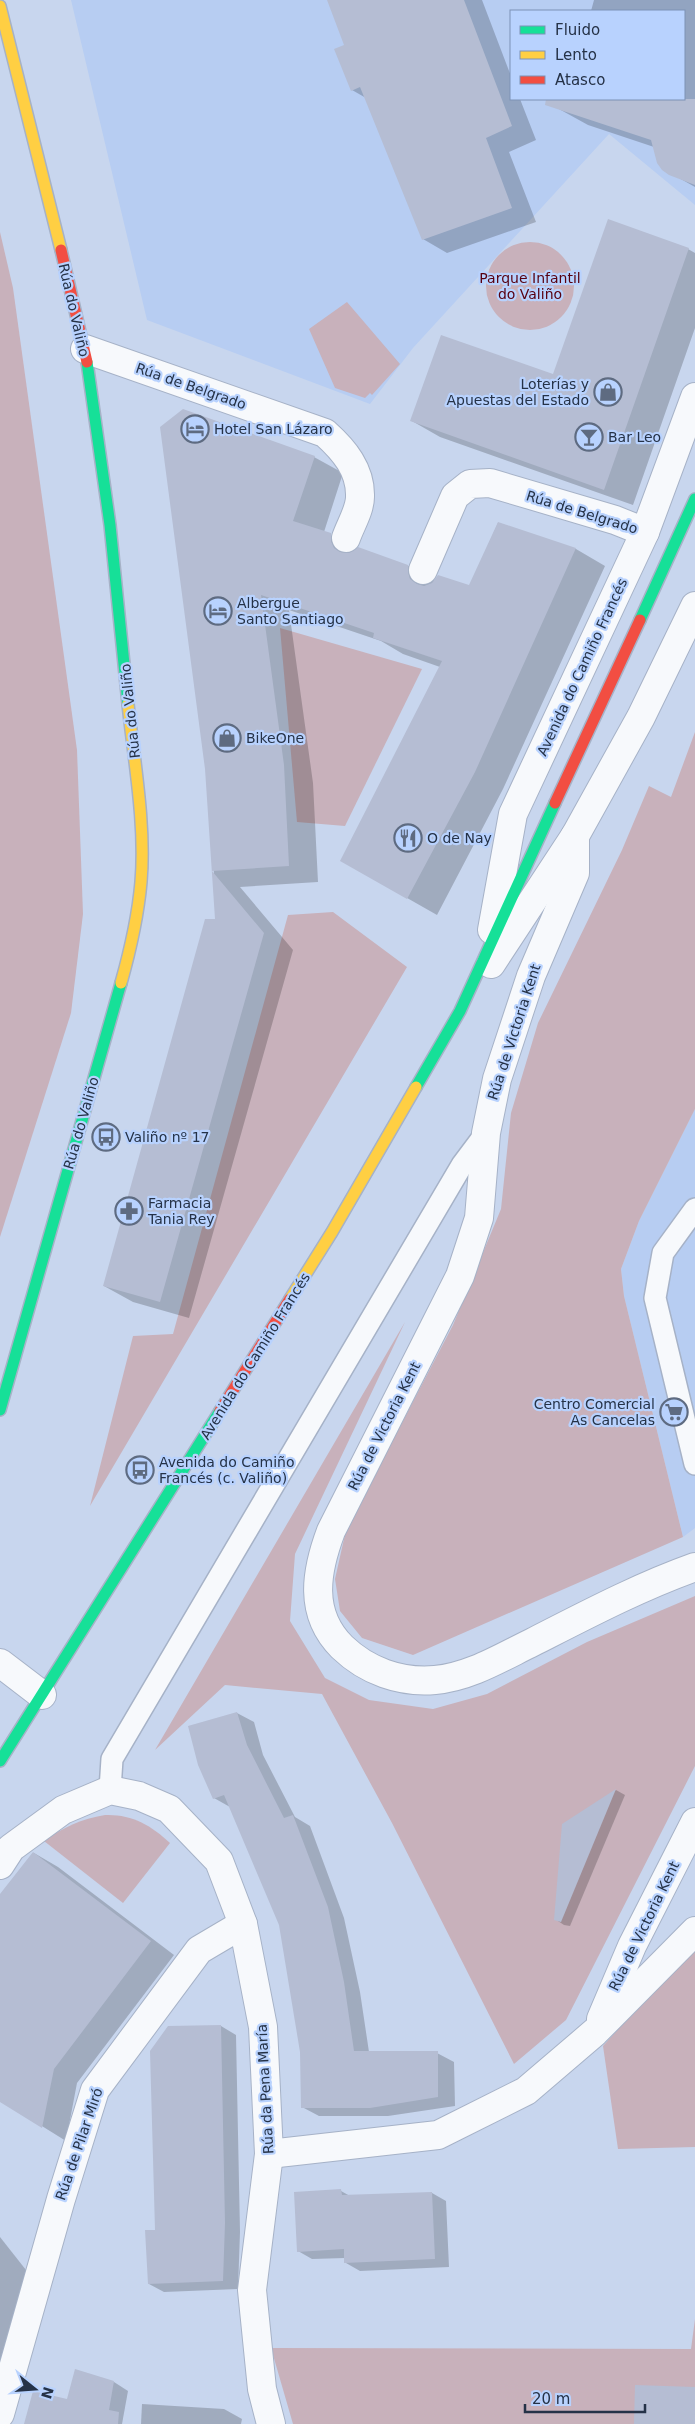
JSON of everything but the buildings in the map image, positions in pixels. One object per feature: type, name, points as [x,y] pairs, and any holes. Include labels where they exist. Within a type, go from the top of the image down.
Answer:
[{"type":"main road","name":"Rúa do Valiño","points":[[0,6],[85,349],[110,525],[138,781],[142,845],[141,883],[128,958],[0,1410]]},
{"type":"main road","name":"Avenida do Camiño Francés","points":[[42,1695],[332,1232],[460,1011],[490,942],[695,499]]},
{"type":"main road","points":[[0,1761],[42,1695]]},
{"type":"street","name":"Rúa de Belgrado","points":[[85,349],[325,433],[339,446],[355,468],[360,498],[346,538]]},
{"type":"street","name":"Avenida do Camiño Francés","points":[[490,942],[513,814],[645,532],[695,397]]},
{"type":"street","name":"Rúa de Belgrado","points":[[422,570],[455,496],[470,484],[490,483],[645,532]]},
{"type":"street","name":"Avenida do Camiño Francés","points":[[460,1011],[575,836],[641,717],[695,606]]},
{"type":"street","name":"Rúa de Victoria Kent","points":[[575,836],[575,873],[547,936],[517,1014],[497,1079],[486,1133],[482,1174],[482,1204],[469,1252],[455,1285],[332,1531],[321,1558],[317,1584],[318,1603],[326,1625],[336,1641],[353,1657],[371,1668],[394,1677],[414,1680],[436,1680],[481,1668],[628,1596],[695,1567]]},
{"type":"street","points":[[0,1663],[42,1695]]},
{"type":"street","points":[[0,1866],[11,1848],[63,1810],[110,1790]]},
{"type":"street","name":"Rúa da Pena María","points":[[110,1790],[138,1796],[169,1809],[219,1861],[243,1924],[263,2027],[269,2154],[252,2290],[262,2389],[271,2424]]},
{"type":"street","name":"Rúa de Victoria Kent","points":[[595,2032],[632,1946],[695,1822]]},
{"type":"street","name":"Rúa de Pilar Miró","points":[[0,2414],[61,2199],[95,2090],[199,1950],[243,1924]]},
{"type":"street","points":[[269,2154],[438,2135],[526,2091],[595,2032],[695,1931]]},
{"type":"lane","points":[[110,1790],[112,1760],[462,1165],[486,1133]]},
{"type":"lane","points":[[695,1209],[663,1253],[655,1298],[695,1464]]},
{"type":"shaded area","points":[[71,0],[695,0],[695,205],[609,134],[413,348],[370,404],[147,320]]},
{"type":"shaded area","name":"Centro Comercial As Cancelas","points":[[695,1109],[695,1528],[683,1537],[624,1296],[621,1269],[639,1221]]},
{"type":"green space","points":[[0,232],[13,288],[77,750],[83,914],[71,1013],[0,1237]]},
{"type":"green space","name":"Parque Infantil do Valiño","points":[[530,242],[547,246],[561,255],[570,269],[574,286],[570,303],[561,317],[547,326],[530,330],[513,326],[499,317],[490,303],[486,286],[490,269],[499,255],[513,246]]},
{"type":"green space","points":[[347,302],[400,364],[372,395],[370,393],[365,398],[335,388],[309,329]]},
{"type":"green space","points":[[280,628],[422,669],[345,826],[297,822]]},
{"type":"green space","points":[[695,732],[695,1109],[639,1221],[621,1269],[624,1296],[683,1537],[413,1655],[362,1638],[340,1611],[335,1579],[346,1530],[453,1325],[501,1209],[511,1113],[538,1023],[622,850],[649,786],[671,797]]},
{"type":"green space","points":[[333,912],[407,967],[90,1506],[133,1336],[173,1334],[288,915]]},
{"type":"green space","points":[[405,1322],[295,1554],[290,1621],[325,1678],[369,1700],[433,1709],[487,1694],[587,1642],[695,1596],[695,1766],[566,2020],[514,2064],[392,1823],[322,1694],[225,1685],[155,1750]]},
{"type":"green space","points":[[105,1815],[123,1816],[140,1822],[170,1843],[123,1903],[44,1841],[73,1824]]},
{"type":"green space","points":[[695,1943],[695,2147],[618,2149],[603,2046]]},
{"type":"green space","points":[[695,2319],[695,2424],[293,2424],[271,2348],[691,2349]]},
{"type":"traffic: fast","points":[[87,362],[110,525],[128,704]]},
{"type":"traffic: fast","points":[[640,620],[695,499]]},
{"type":"traffic: fast","points":[[416,1087],[460,1011],[555,803]]},
{"type":"traffic: fast","points":[[0,1410],[121,983]]},
{"type":"traffic: fast","points":[[0,1761],[220,1411]]},
{"type":"traffic: slow","points":[[0,6],[61,250]]},
{"type":"traffic: slow","points":[[121,983],[136,920],[142,860],[139,793],[128,704]]},
{"type":"traffic: slow","points":[[290,1299],[332,1232],[416,1087]]},
{"type":"traffic: jam","points":[[61,250],[87,362]]},
{"type":"traffic: jam","points":[[555,803],[640,620]]},
{"type":"traffic: jam","points":[[220,1411],[290,1299]]},
{"type":"place","name":"Loterías y Apuestas del Estado","points":[[608,392]]},
{"type":"place","name":"Hotel San Lázaro","points":[[195,429]]},
{"type":"place","name":"Bar Leo","points":[[589,437]]},
{"type":"place","name":"Albergue Santo Santiago","points":[[218,611]]},
{"type":"place","name":"BikeOne","points":[[227,738]]},
{"type":"place","name":"O de Nay","points":[[408,838]]},
{"type":"place","name":"Valiño nº 17","points":[[106,1137]]},
{"type":"place","name":"Farmacia Tania Rey","points":[[129,1211]]},
{"type":"place","name":"Centro Comercial As Cancelas","points":[[674,1412]]},
{"type":"place","name":"Avenida do Camiño Francés (c. Valiño)","points":[[140,1470]]}]
